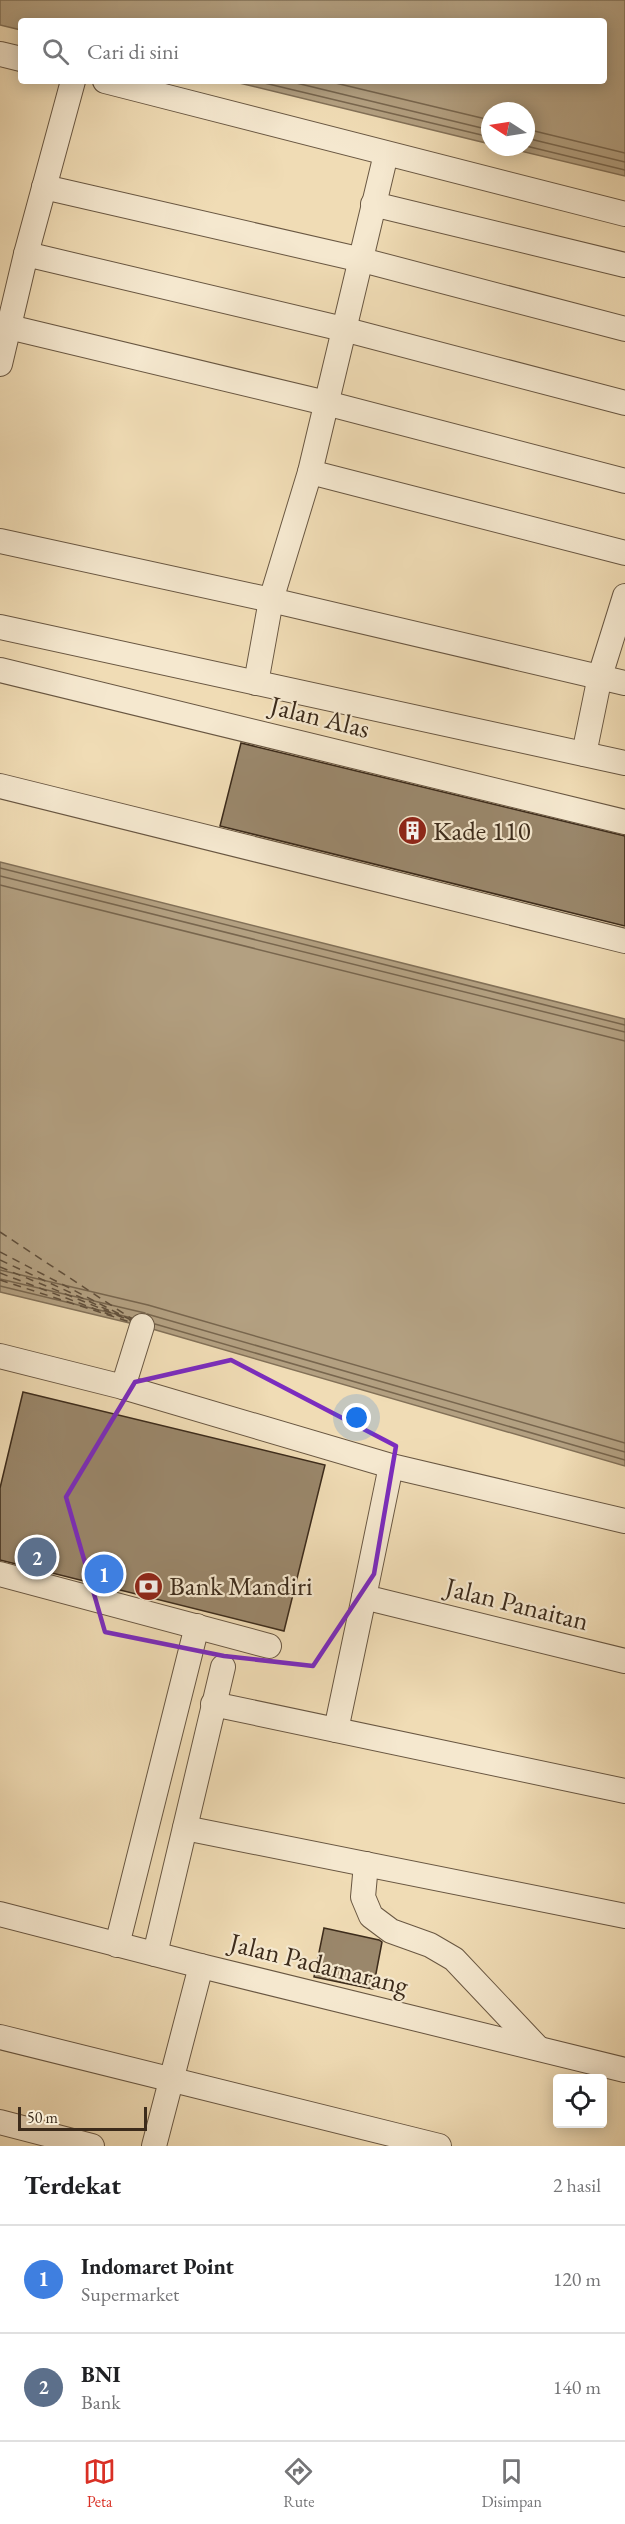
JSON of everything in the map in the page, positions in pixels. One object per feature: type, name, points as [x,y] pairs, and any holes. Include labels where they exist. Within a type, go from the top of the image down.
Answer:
[{"type":"lane","points":[[0,54],[18,59]]},
{"type":"lane","points":[[0,364],[26,254],[72,84]]},
{"type":"lane","points":[[117,84],[625,214]]},
{"type":"lane","points":[[256,683],[271,600],[310,472],[386,154]]},
{"type":"lane","points":[[44,187],[362,260],[625,329]]},
{"type":"lane","points":[[374,204],[625,265]]},
{"type":"lane","points":[[26,254],[343,329],[625,403]]},
{"type":"lane","points":[[9,327],[326,403],[625,481]]},
{"type":"lane","points":[[310,472],[625,553]]},
{"type":"lane","points":[[0,542],[271,600],[625,683]]},
{"type":"lane","points":[[584,753],[600,676],[625,596]]},
{"type":"lane","points":[[0,627],[625,763]]},
{"type":"lane","name":"Jalan Alas","points":[[0,670],[625,822]]},
{"type":"lane","points":[[0,786],[625,941]]},
{"type":"lane","points":[[123,1387],[142,1326]]},
{"type":"lane","points":[[0,1356],[123,1387],[391,1466],[625,1521]]},
{"type":"lane","points":[[336,1730],[391,1466]]},
{"type":"lane","points":[[0,1574],[270,1646]]},
{"type":"lane","name":"Jalan Panaitan","points":[[364,1597],[625,1661]]},
{"type":"lane","points":[[117,1945],[197,1626]]},
{"type":"lane","points":[[155,1954],[223,1667]]},
{"type":"lane","points":[[213,1704],[625,1791]]},
{"type":"lane","points":[[184,1828],[625,1916]]},
{"type":"lane","points":[[366,1864],[363,1897],[371,1916],[391,1931],[430,1945],[453,1959],[538,2048]]},
{"type":"lane","name":"Jalan Padamarang","points":[[0,1914],[625,2070]]},
{"type":"lane","points":[[154,2146],[201,1966]]},
{"type":"lane","points":[[0,2037],[439,2146]]},
{"type":"lane","points":[[0,2122],[92,2146]]},
{"type":"highlighted area","points":[[231,1360],[396,1446],[374,1574],[313,1666],[224,1656],[105,1632],[66,1497],[135,1382]]},
{"type":"water","points":[[0,0],[625,0],[625,176],[535,154],[535,102],[481,102],[481,142],[243,84],[607,84],[607,18],[18,18],[18,29],[0,25]]},
{"type":"water","points":[[0,862],[625,1019],[625,1466],[142,1326],[0,1292]]},
{"type":"building","name":"Kade 110","points":[[241,743],[625,836],[625,926],[220,826]]},
{"type":"building","points":[[23,1392],[325,1465],[284,1631],[0,1560],[0,1488]]},
{"type":"building","points":[[324,1928],[382,1942],[373,1989],[314,1977]]},
{"type":"ferry route","points":[[0,1232],[132,1319]]},
{"type":"ferry route","points":[[0,1252],[131,1320]]},
{"type":"ferry route","points":[[0,1260],[123,1317]]},
{"type":"ferry route","points":[[0,1267],[131,1321]]},
{"type":"ferry route","points":[[0,1273],[116,1317]]},
{"type":"ferry route","points":[[0,1280],[130,1322]]},
{"type":"place","name":"Kade 110","points":[[412,831]]},
{"type":"place","name":"BNI","points":[[37,1557]]},
{"type":"place","name":"Indomaret Point","points":[[104,1574]]},
{"type":"place","name":"Bank Mandiri","points":[[148,1586]]}]
